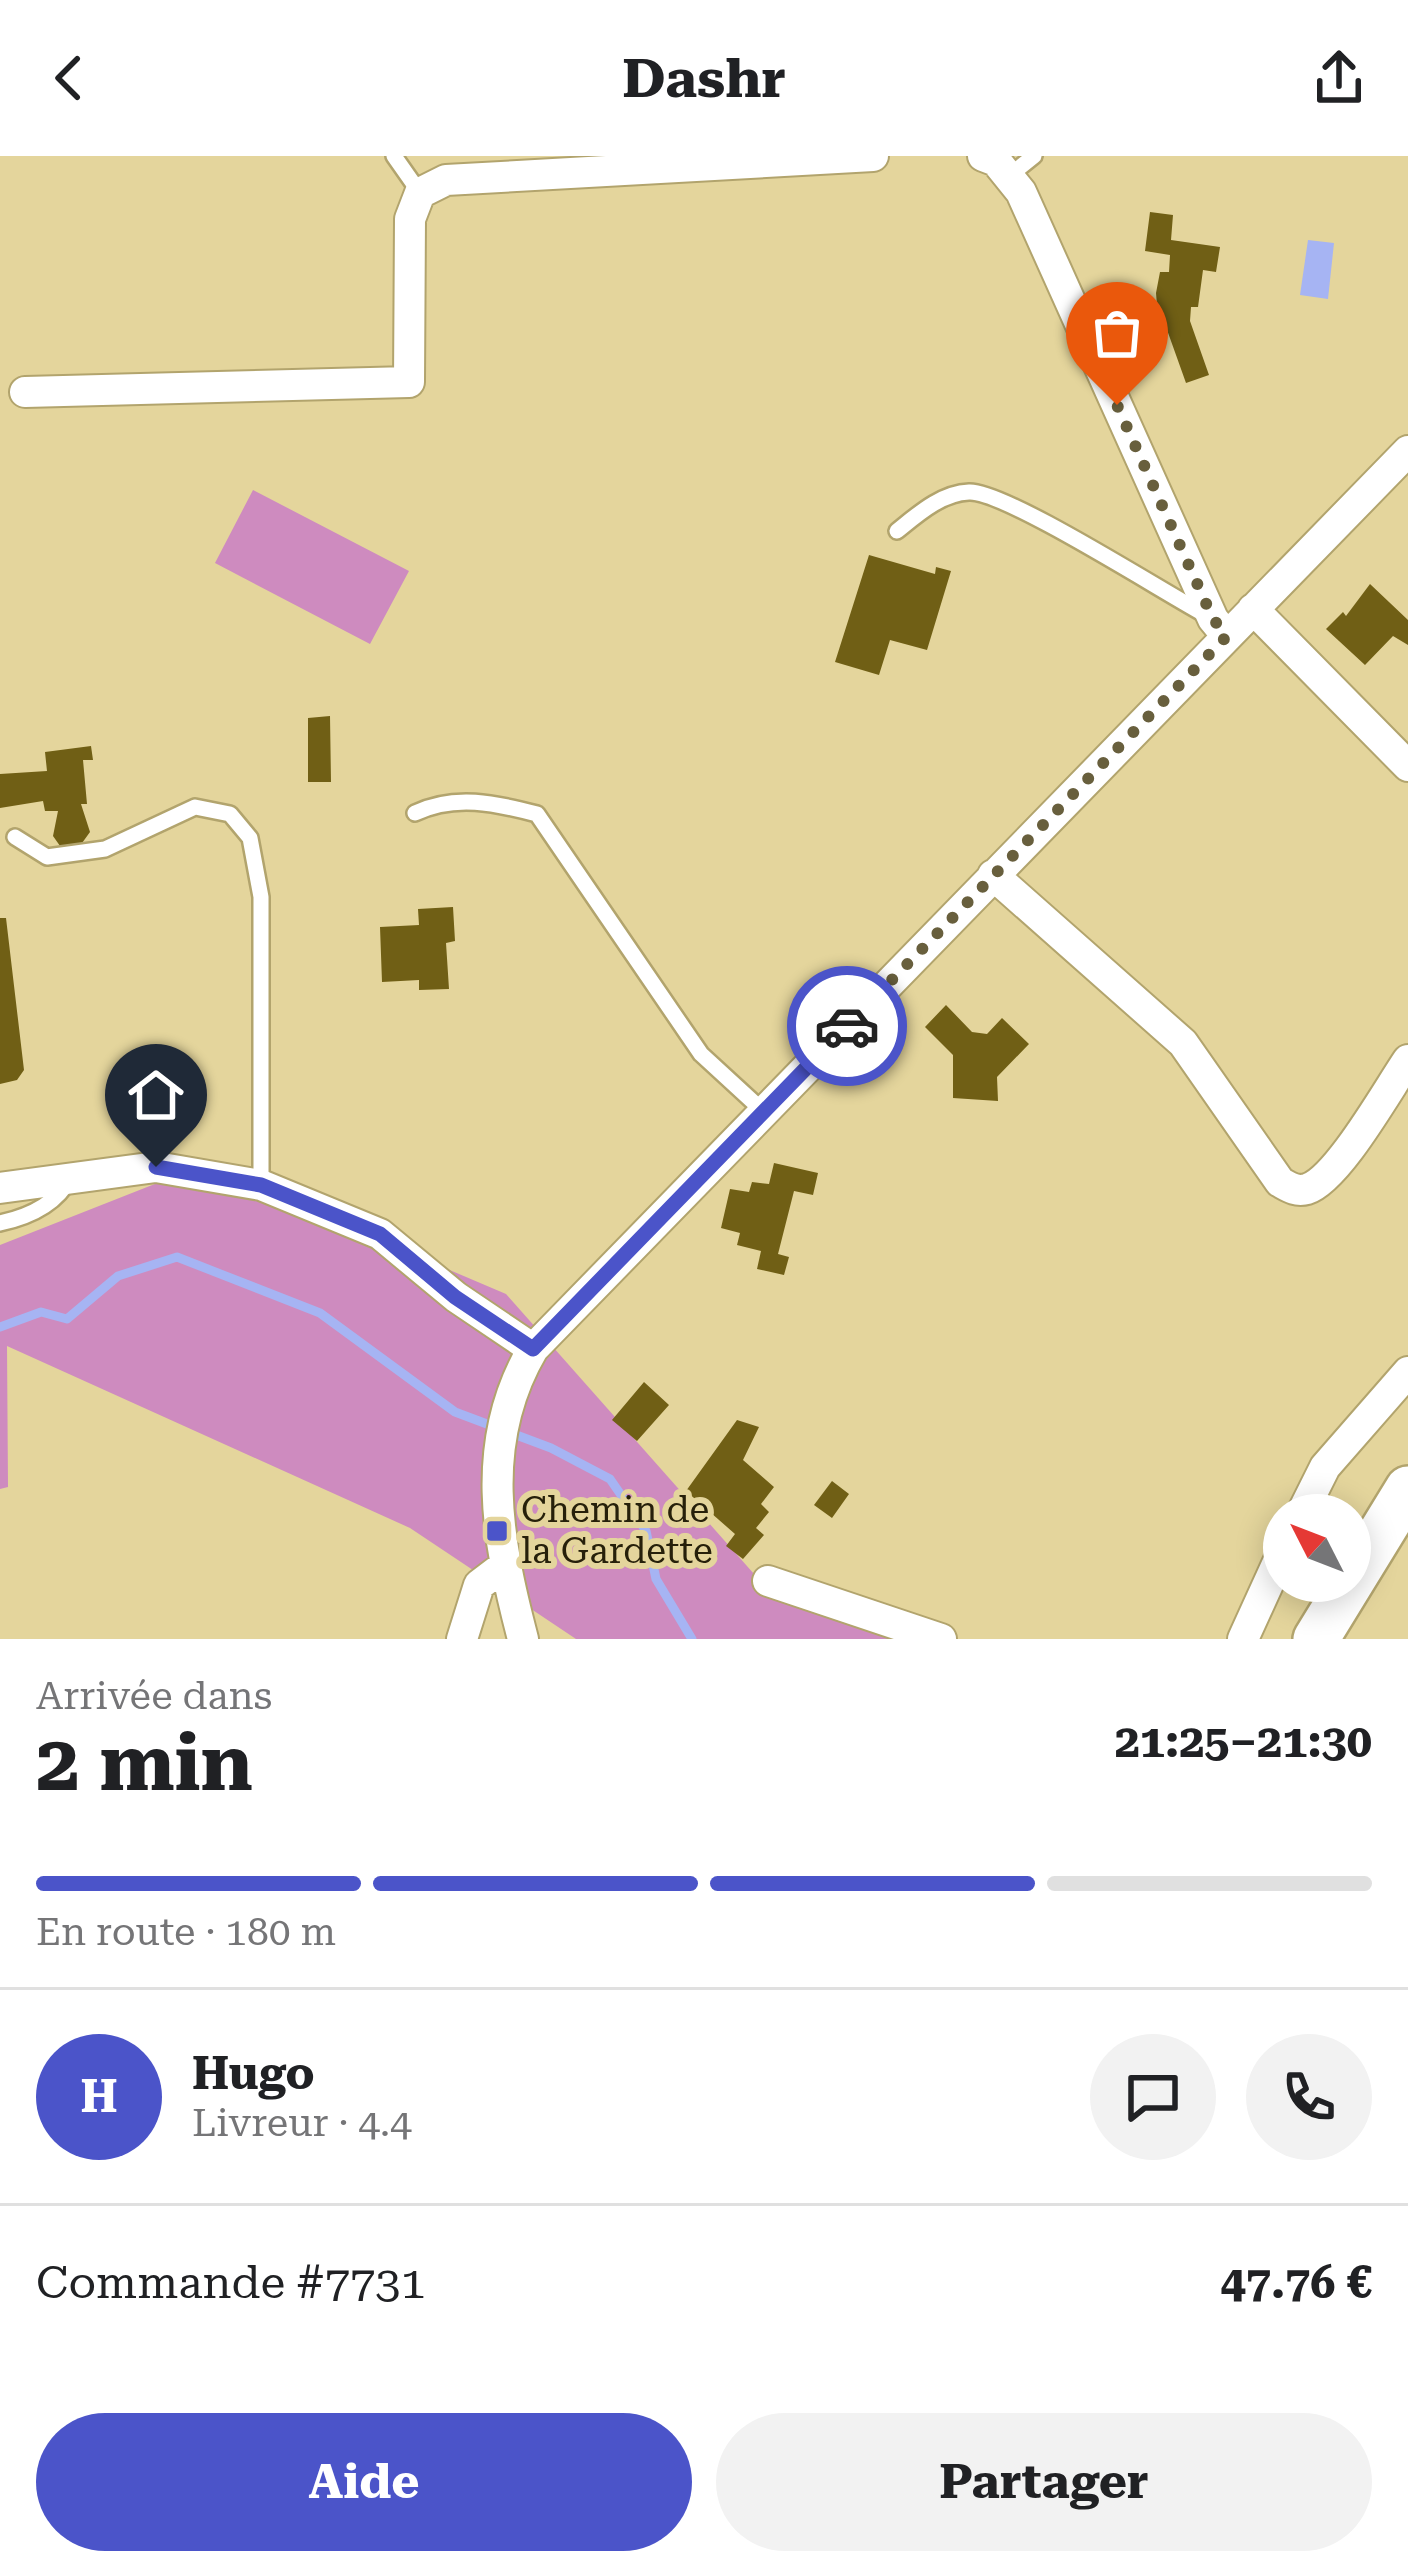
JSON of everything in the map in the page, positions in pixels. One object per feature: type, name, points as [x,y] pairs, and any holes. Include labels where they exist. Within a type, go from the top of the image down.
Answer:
[{"type":"main road","points":[[1316,1639],[1408,1489]]},
{"type":"main road","points":[[1348,1639],[1408,1516]]},
{"type":"street","points":[[25,392],[409,382],[410,219],[420,193],[446,180],[873,156]]},
{"type":"street","points":[[983,156],[997,161],[1021,192],[1220,627]]},
{"type":"street","points":[[523,1639],[504,1566],[495,1488],[512,1392],[533,1349],[994,875],[1220,627],[1253,609],[1408,451]]},
{"type":"street","points":[[1253,609],[1408,766]]},
{"type":"street","points":[[994,875],[1183,1043],[1280,1182],[1295,1190],[1311,1188],[1332,1170],[1408,1060]]},
{"type":"street","points":[[0,1188],[156,1167],[261,1185],[380,1234],[455,1297],[533,1349]]},
{"type":"street","points":[[1311,1494],[1325,1466],[1408,1372]]},
{"type":"street","points":[[462,1639],[479,1585],[504,1566]]},
{"type":"street","points":[[768,1581],[941,1639]]},
{"type":"street","points":[[1243,1639],[1263,1595]]},
{"type":"lane","points":[[394,156],[420,193]]},
{"type":"lane","points":[[1009,176],[1034,156]]},
{"type":"lane","points":[[897,531],[932,504],[970,491],[1030,514],[1220,627]]},
{"type":"lane","points":[[415,813],[439,801],[493,803],[536,814],[700,1054],[763,1112]]},
{"type":"lane","points":[[15,838],[47,857],[105,849],[195,807],[230,814],[250,838],[261,897],[261,1185]]},
{"type":"lane","points":[[0,1223],[26,1218],[56,1198],[71,1178]]},
{"type":"shaded area","points":[[253,490],[409,571],[370,644],[215,563]]},
{"type":"shaded area","points":[[203,1165],[506,1294],[770,1592],[946,1639],[576,1639],[410,1528],[7,1346],[8,1487],[0,1489],[0,1245]]},
{"type":"water","points":[[1308,240],[1334,243],[1328,299],[1300,295]]},
{"type":"building","points":[[1150,212],[1173,215],[1171,240],[1220,247],[1216,272],[1203,270],[1198,307],[1191,307],[1190,321],[1209,375],[1186,383],[1166,327],[1159,329],[1156,293],[1160,272],[1169,272],[1170,255],[1145,251]]},
{"type":"building","points":[[869,555],[935,574],[936,567],[951,571],[927,650],[890,640],[879,675],[835,662]]},
{"type":"building","points":[[1370,584],[1408,620],[1408,645],[1393,636],[1365,665],[1326,629],[1343,612],[1346,616]]},
{"type":"building","points":[[330,716],[331,782],[308,782],[308,718]]},
{"type":"building","points":[[91,746],[93,760],[83,760],[87,804],[81,804],[90,832],[77,850],[71,846],[65,853],[53,836],[58,811],[45,811],[43,801],[0,808],[0,774],[47,771],[45,752]]},
{"type":"building","points":[[453,907],[455,941],[446,943],[449,989],[419,990],[419,980],[382,982],[380,927],[419,925],[418,909]]},
{"type":"building","points":[[0,918],[6,918],[24,1070],[17,1080],[0,1084]]},
{"type":"building","points":[[946,1005],[972,1032],[987,1034],[1002,1018],[1029,1044],[997,1077],[998,1101],[953,1098],[953,1055],[925,1027]]},
{"type":"building","points":[[774,1163],[818,1173],[813,1195],[794,1191],[778,1254],[789,1257],[784,1275],[757,1269],[761,1251],[737,1245],[740,1233],[721,1228],[730,1189],[749,1192],[752,1182],[769,1184]]},
{"type":"building","points":[[644,1382],[669,1405],[637,1441],[612,1420]]},
{"type":"building","points":[[737,1420],[759,1427],[743,1460],[774,1487],[761,1504],[769,1512],[756,1528],[764,1535],[743,1559],[726,1546],[735,1534],[686,1491]]},
{"type":"building","points":[[832,1481],[849,1494],[832,1518],[814,1505]]},
{"type":"waterway","points":[[0,1327],[41,1312],[67,1319],[118,1276],[177,1257],[320,1313],[455,1412],[551,1448],[610,1479],[646,1531],[656,1579],[692,1639]]},
{"type":"way so far","points":[[847,1026],[1227,636],[1213,619],[1117,405]]},
{"type":"place","name":"Chemin de la Gardette","points":[[497,1531]]},
{"type":"route","points":[[156,1167],[211,1172],[261,1185],[380,1234],[455,1297],[533,1349],[847,1026]]}]
